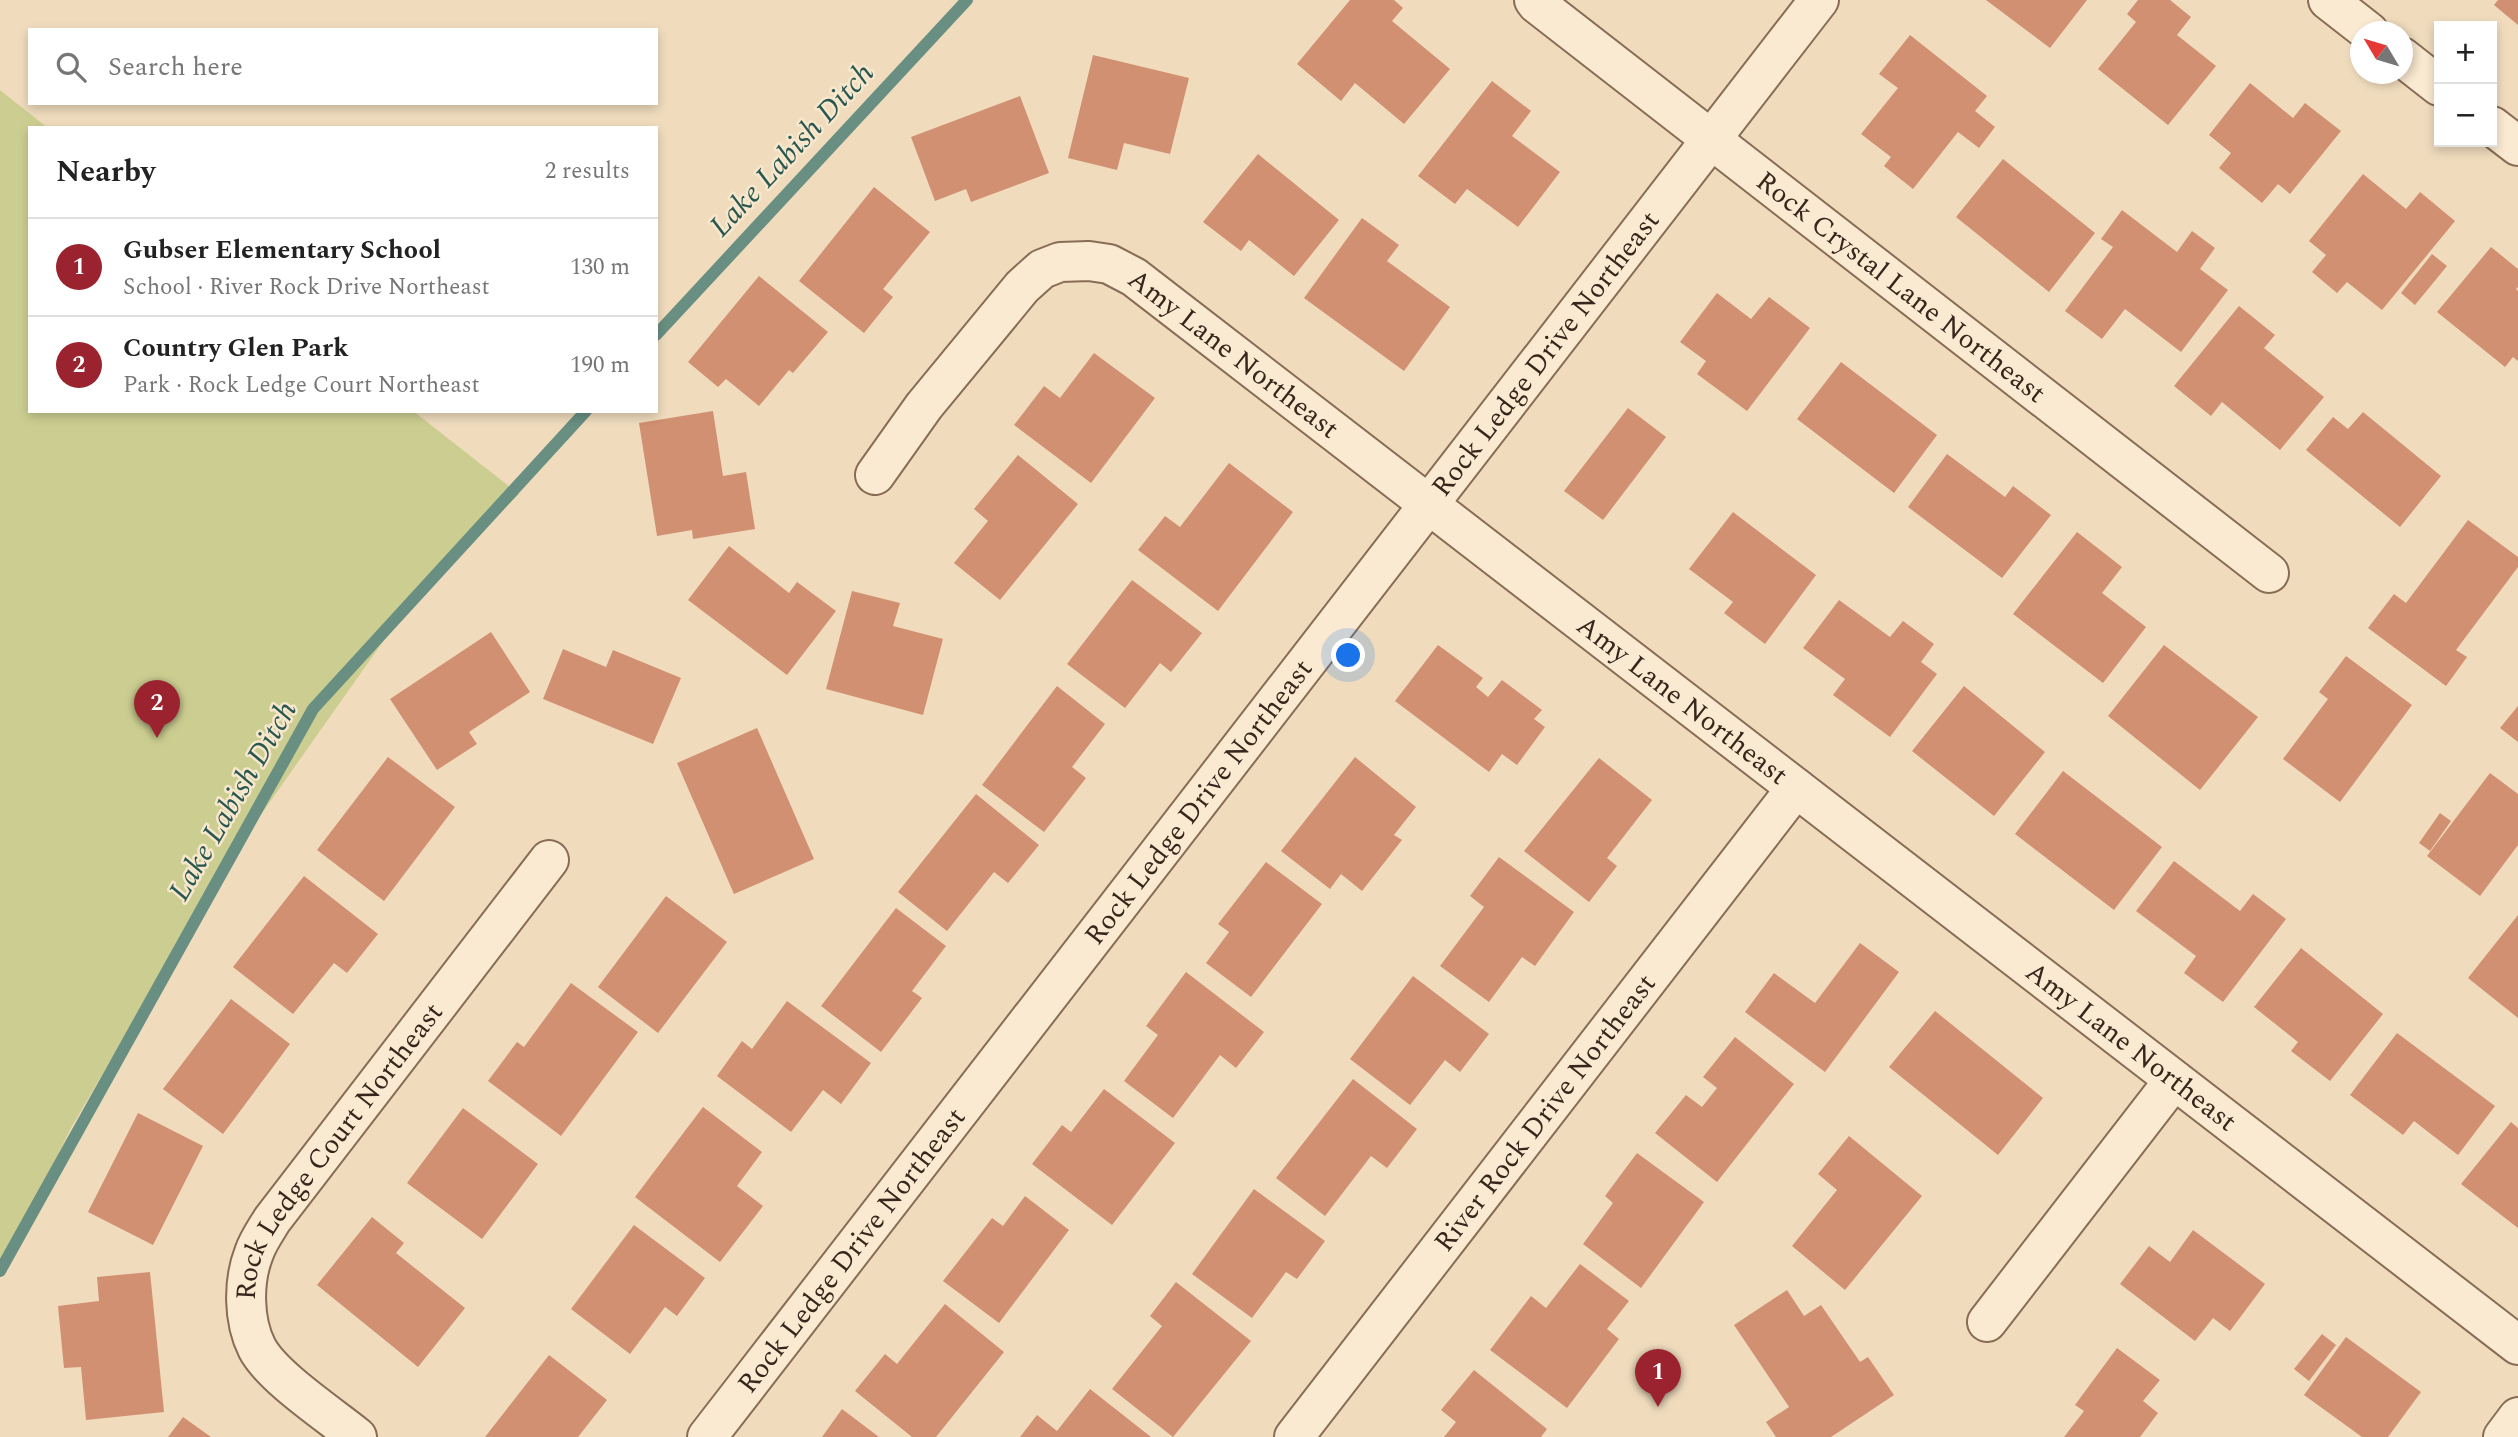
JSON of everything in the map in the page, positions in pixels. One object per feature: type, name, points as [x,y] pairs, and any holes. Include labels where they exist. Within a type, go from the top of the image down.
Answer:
[{"type":"street","name":"Rock Crystal Lane Northeast","points":[[1534,0],[2269,573]]},
{"type":"street","name":"Rock Ledge Drive Northeast","points":[[707,1437],[1819,0]]},
{"type":"street","points":[[2328,0],[2355,21]]},
{"type":"street","points":[[2413,65],[2437,84]]},
{"type":"street","points":[[2497,130],[2518,146]]},
{"type":"street","name":"Amy Lane Northeast","points":[[875,475],[924,405],[1022,287],[1042,269],[1060,262],[1089,261],[1109,264],[1134,278],[2518,1345]]},
{"type":"street","name":"River Rock Drive Northeast","points":[[1294,1437],[1796,788]]},
{"type":"street","name":"Rock Ledge Court Northeast","points":[[357,1437],[282,1378],[257,1348],[248,1319],[246,1287],[254,1252],[272,1220],[549,860]]},
{"type":"street","points":[[1987,1322],[2174,1080]]},
{"type":"street","points":[[2503,1437],[2518,1417]]},
{"type":"green space","points":[[0,90],[45,126],[28,126],[28,413],[416,413],[519,494],[411,602],[219,874],[71,1128],[0,1274]]},
{"type":"building","points":[[1350,0],[1394,0],[1403,8],[1392,21],[1450,69],[1404,124],[1355,83],[1341,101],[1297,64]]},
{"type":"building","points":[[1986,0],[2087,0],[2050,48]]},
{"type":"building","points":[[2138,0],[2170,0],[2191,17],[2177,35],[2216,66],[2168,125],[2098,69],[2136,22],[2127,14]]},
{"type":"building","points":[[2498,0],[2518,0],[2518,25],[2494,5]]},
{"type":"building","points":[[1910,35],[1987,96],[1975,111],[1995,127],[1979,148],[1958,132],[1913,189],[1884,166],[1891,157],[1861,134],[1898,88],[1879,74]]},
{"type":"building","points":[[1093,55],[1189,78],[1170,154],[1124,143],[1117,170],[1068,158]]},
{"type":"building","points":[[1492,81],[1531,111],[1512,136],[1560,172],[1518,227],[1467,189],[1455,204],[1418,176]]},
{"type":"building","points":[[2250,83],[2293,118],[2305,103],[2341,131],[2290,194],[2278,184],[2262,203],[2219,168],[2231,153],[2209,135]]},
{"type":"building","points":[[1020,96],[1049,173],[971,202],[966,189],[935,201],[911,137]]},
{"type":"building","points":[[1258,154],[1339,220],[1294,276],[1249,240],[1241,251],[1203,222]]},
{"type":"building","points":[[2003,159],[2095,233],[2049,292],[1956,217]]},
{"type":"building","points":[[2363,174],[2406,209],[2420,192],[2455,221],[2382,310],[2347,282],[2337,293],[2312,272],[2326,255],[2309,241]]},
{"type":"building","points":[[874,187],[930,232],[883,289],[893,297],[864,333],[799,281]]},
{"type":"building","points":[[2122,210],[2177,252],[2192,231],[2215,248],[2200,269],[2228,290],[2181,352],[2125,309],[2102,339],[2065,311],[2113,247],[2101,239]]},
{"type":"building","points":[[1362,218],[1399,245],[1387,261],[1450,307],[1404,371],[1304,298]]},
{"type":"building","points":[[2491,247],[2518,269],[2518,361],[2513,357],[2505,367],[2437,312]]},
{"type":"building","points":[[2432,254],[2447,266],[2415,305],[2401,293]]},
{"type":"building","points":[[759,276],[828,332],[793,373],[789,370],[759,406],[726,379],[718,387],[688,362]]},
{"type":"building","points":[[1717,293],[1751,319],[1769,297],[1810,328],[1747,411],[1697,374],[1706,361],[1680,342]]},
{"type":"building","points":[[2239,306],[2275,335],[2264,348],[2324,397],[2280,450],[2222,402],[2211,416],[2174,386]]},
{"type":"building","points":[[1094,353],[1155,398],[1091,483],[1014,425],[1044,386],[1060,398]]},
{"type":"building","points":[[1841,362],[1937,435],[1894,493],[1797,419]]},
{"type":"building","points":[[1628,408],[1666,437],[1603,520],[1564,491]]},
{"type":"building","points":[[713,411],[723,476],[746,472],[755,529],[693,539],[692,530],[657,536],[639,423]]},
{"type":"building","points":[[2363,412],[2441,476],[2400,527],[2306,450],[2333,417],[2348,429]]},
{"type":"building","points":[[1947,454],[2005,497],[2013,486],[2051,515],[2002,578],[1908,507]]},
{"type":"building","points":[[1018,455],[1078,504],[1000,600],[954,563],[988,521],[974,509]]},
{"type":"building","points":[[1229,463],[1293,512],[1218,611],[1138,550],[1165,516],[1180,527]]},
{"type":"building","points":[[1733,512],[1816,575],[1765,644],[1724,613],[1733,602],[1689,569]]},
{"type":"building","points":[[2468,520],[2518,557],[2518,567],[2456,650],[2467,657],[2446,686],[2368,628],[2394,594],[2406,603]]},
{"type":"building","points":[[2077,532],[2122,567],[2102,593],[2146,627],[2103,683],[2013,614]]},
{"type":"building","points":[[729,546],[789,593],[797,582],[836,611],[787,675],[688,600]]},
{"type":"building","points":[[1132,580],[1202,633],[1171,672],[1160,663],[1125,708],[1067,664]]},
{"type":"building","points":[[852,591],[900,603],[893,626],[943,639],[923,715],[826,689]]},
{"type":"building","points":[[1839,600],[1890,637],[1903,621],[1934,644],[1921,662],[1937,674],[1890,737],[1833,695],[1845,679],[1803,648]]},
{"type":"building","points":[[491,632],[530,692],[469,732],[477,744],[437,770],[390,699]]},
{"type":"building","points":[[1438,645],[1483,678],[1476,687],[1488,697],[1502,680],[1542,710],[1534,719],[1545,727],[1517,765],[1502,754],[1489,772],[1395,701]]},
{"type":"building","points":[[2164,645],[2258,717],[2200,790],[2108,716]]},
{"type":"building","points":[[563,649],[606,667],[613,650],[681,678],[653,744],[543,699]]},
{"type":"building","points":[[2346,656],[2412,705],[2340,802],[2283,759],[2328,699],[2319,692]]},
{"type":"building","points":[[1057,686],[1105,724],[1072,767],[1086,778],[1044,832],[982,785]]},
{"type":"building","points":[[1964,686],[2045,752],[1994,816],[1912,751]]},
{"type":"building","points":[[2518,706],[2518,742],[2500,728]]},
{"type":"building","points":[[757,728],[814,859],[734,894],[677,763]]},
{"type":"building","points":[[388,757],[455,807],[384,901],[317,850]]},
{"type":"building","points":[[1355,757],[1416,807],[1394,835],[1402,840],[1362,891],[1341,874],[1330,889],[1281,851]]},
{"type":"building","points":[[1599,758],[1652,800],[1607,858],[1617,866],[1589,902],[1524,851]]},
{"type":"building","points":[[2063,771],[2162,847],[2114,910],[2015,834]]},
{"type":"building","points":[[2490,773],[2518,794],[2518,845],[2480,896],[2427,856]]},
{"type":"building","points":[[976,794],[1039,845],[1008,883],[994,872],[947,931],[898,892]]},
{"type":"building","points":[[2440,813],[2451,821],[2430,851],[2419,843]]},
{"type":"building","points":[[1499,857],[1574,912],[1535,966],[1522,957],[1489,1002],[1440,966],[1484,907],[1470,896]]},
{"type":"building","points":[[2174,861],[2240,911],[2253,894],[2286,919],[2223,1002],[2184,973],[2196,956],[2136,911]]},
{"type":"building","points":[[1266,862],[1322,904],[1251,997],[1206,963],[1229,932],[1218,924]]},
{"type":"building","points":[[304,876],[378,934],[347,973],[334,963],[293,1014],[233,967]]},
{"type":"building","points":[[666,896],[727,942],[658,1033],[598,987]]},
{"type":"building","points":[[896,908],[946,946],[912,991],[922,998],[881,1052],[821,1006]]},
{"type":"building","points":[[2518,915],[2518,1018],[2468,978]]},
{"type":"building","points":[[1860,943],[1899,972],[1825,1072],[1745,1012],[1774,973],[1815,1003]]},
{"type":"building","points":[[2301,948],[2383,1014],[2330,1081],[2291,1051],[2298,1042],[2254,1007]]},
{"type":"building","points":[[1186,972],[1264,1032],[1236,1068],[1220,1055],[1173,1118],[1124,1081],[1158,1035],[1146,1026]]},
{"type":"building","points":[[1413,976],[1489,1034],[1460,1072],[1445,1060],[1410,1105],[1350,1059]]},
{"type":"building","points":[[571,983],[638,1032],[561,1136],[488,1081],[517,1042],[524,1047]]},
{"type":"building","points":[[231,999],[290,1044],[223,1134],[163,1089]]},
{"type":"building","points":[[787,1001],[871,1063],[841,1104],[823,1090],[791,1132],[717,1076],[742,1041],[752,1049]]},
{"type":"building","points":[[1935,1011],[2043,1098],[1998,1155],[1889,1067]]},
{"type":"building","points":[[2397,1033],[2495,1106],[2458,1155],[2414,1121],[2403,1135],[2350,1095]]},
{"type":"building","points":[[1735,1037],[1794,1084],[1717,1182],[1655,1133],[1686,1095],[1702,1107],[1717,1088],[1703,1077]]},
{"type":"building","points":[[1353,1079],[1417,1129],[1387,1168],[1371,1156],[1325,1216],[1276,1178]]},
{"type":"building","points":[[1104,1089],[1175,1143],[1112,1225],[1032,1164],[1062,1125],[1071,1132]]},
{"type":"building","points":[[703,1107],[762,1152],[737,1186],[763,1206],[720,1262],[635,1197]]},
{"type":"building","points":[[463,1108],[538,1164],[482,1239],[407,1183]]},
{"type":"building","points":[[138,1113],[203,1146],[153,1245],[88,1212]]},
{"type":"building","points":[[2511,1122],[2518,1128],[2518,1228],[2461,1184]]},
{"type":"building","points":[[1849,1136],[1922,1196],[1845,1290],[1792,1246],[1837,1190],[1818,1174]]},
{"type":"building","points":[[1637,1153],[1704,1202],[1641,1288],[1583,1244],[1613,1203],[1605,1196]]},
{"type":"building","points":[[1254,1189],[1325,1241],[1297,1279],[1286,1272],[1252,1318],[1192,1274]]},
{"type":"building","points":[[1025,1196],[1069,1230],[999,1323],[943,1281],[992,1218],[1003,1226]]},
{"type":"building","points":[[372,1217],[404,1243],[396,1253],[465,1308],[418,1367],[317,1285]]},
{"type":"building","points":[[634,1225],[705,1278],[677,1316],[665,1307],[630,1354],[571,1309]]},
{"type":"building","points":[[2193,1230],[2265,1284],[2230,1331],[2213,1318],[2195,1341],[2120,1284],[2149,1246],[2170,1262]]},
{"type":"building","points":[[1580,1264],[1629,1301],[1607,1329],[1619,1339],[1567,1408],[1490,1350],[1531,1296],[1546,1308]]},
{"type":"building","points":[[150,1272],[164,1412],[86,1420],[81,1367],[64,1368],[58,1306],[99,1301],[97,1277]]},
{"type":"building","points":[[1176,1282],[1251,1341],[1173,1437],[1112,1389],[1162,1326],[1150,1316]]},
{"type":"building","points":[[1787,1290],[1804,1316],[1821,1305],[1860,1362],[1868,1357],[1894,1395],[1831,1437],[1776,1437],[1766,1422],[1789,1407],[1734,1325]]},
{"type":"building","points":[[945,1304],[1004,1352],[936,1437],[912,1437],[855,1391],[885,1354],[897,1364]]},
{"type":"building","points":[[2322,1334],[2336,1345],[2309,1381],[2294,1369]]},
{"type":"building","points":[[2346,1337],[2421,1392],[2388,1437],[2362,1437],[2304,1395]]},
{"type":"building","points":[[2117,1348],[2160,1380],[2143,1401],[2158,1413],[2140,1437],[2064,1437],[2084,1411],[2075,1405]]},
{"type":"building","points":[[549,1355],[607,1400],[578,1437],[485,1437]]},
{"type":"building","points":[[1474,1370],[1547,1429],[1541,1437],[1444,1437],[1456,1422],[1441,1410]]},
{"type":"building","points":[[1090,1389],[1151,1437],[1020,1437],[1037,1415],[1057,1431]]},
{"type":"building","points":[[842,1409],[879,1437],[822,1437]]},
{"type":"building","points":[[183,1417],[211,1437],[168,1437]]},
{"type":"waterway","name":"Lake Labish Ditch","points":[[658,333],[967,0]]},
{"type":"waterway","name":"Lake Labish Ditch","points":[[0,1271],[313,709],[584,413]]},
{"type":"place","name":"Country Glen Park","points":[[157,738]]},
{"type":"place","name":"Gubser Elementary School","points":[[1658,1407]]}]
